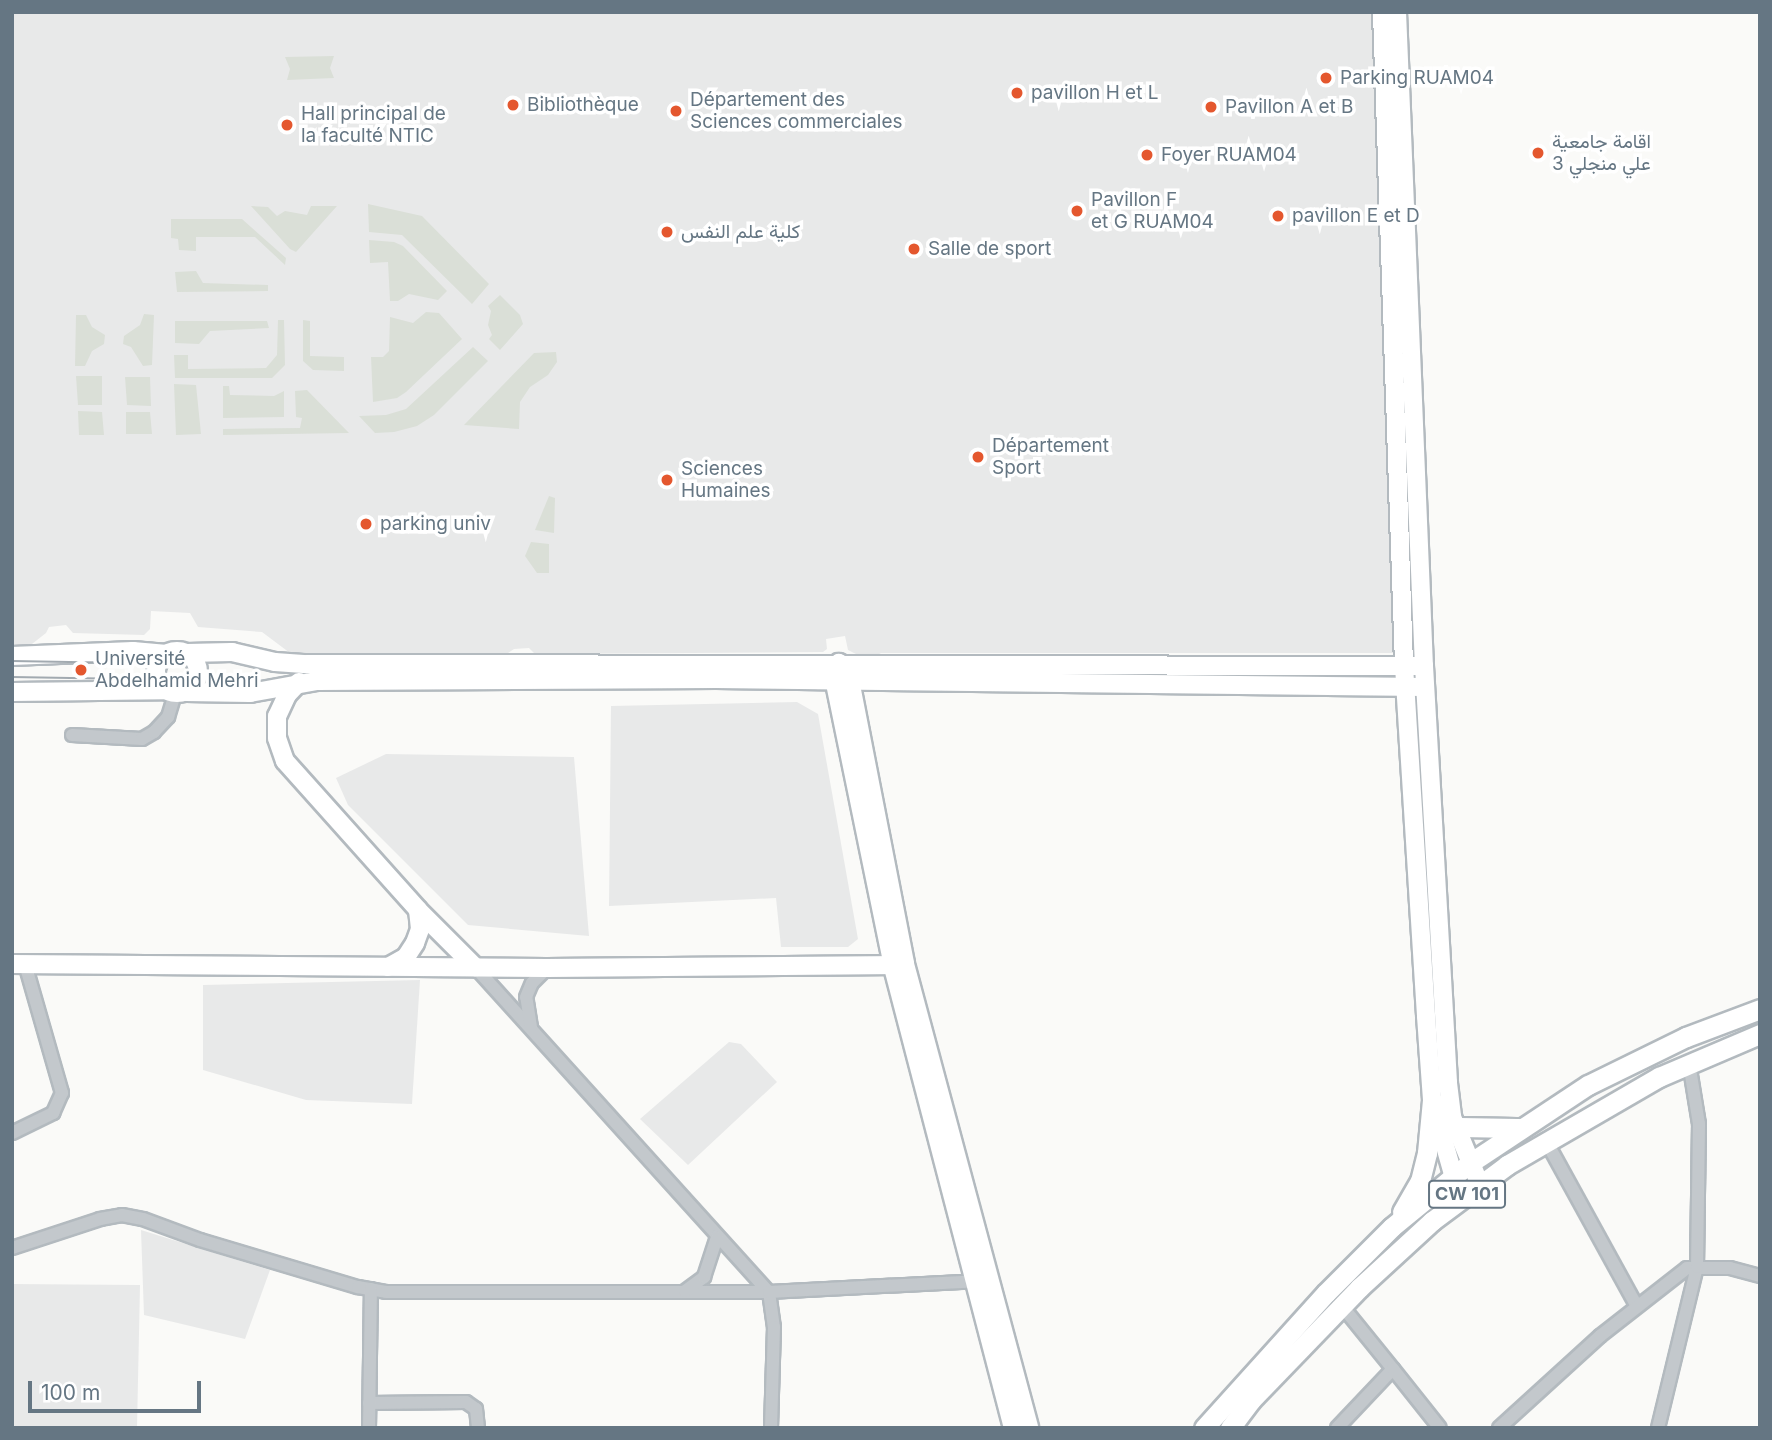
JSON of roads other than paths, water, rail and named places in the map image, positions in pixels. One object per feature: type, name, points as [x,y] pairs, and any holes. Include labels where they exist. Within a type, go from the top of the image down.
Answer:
[{"type":"main road","points":[[1382,12],[1405,686],[1453,1176],[1460,1199]]},
{"type":"main road","points":[[1392,1227],[1420,1181],[1427,1153],[1432,1100],[1425,687],[1397,12]]},
{"type":"main road","points":[[12,656],[133,651],[167,654],[232,652],[275,662],[1425,687]]},
{"type":"main road","points":[[175,692],[196,683],[199,669],[187,653]]},
{"type":"main road","points":[[167,654],[156,668],[157,680],[175,692]]},
{"type":"main road","points":[[275,662],[280,686],[280,750],[292,771],[418,910],[475,967]]},
{"type":"main road","points":[[12,692],[260,691],[299,682],[1424,666]]},
{"type":"main road","points":[[841,674],[899,965],[981,1281],[1013,1428]]},
{"type":"main road","points":[[278,714],[299,682]]},
{"type":"main road","points":[[260,691],[278,714]]},
{"type":"main road","points":[[388,967],[406,957],[415,943],[420,929],[418,910]]},
{"type":"main road","points":[[19,964],[547,968],[899,965]]},
{"type":"main road","name":"CW 101","points":[[1204,1428],[1268,1354],[1392,1227],[1470,1163],[1588,1085],[1636,1060],[1760,1009]]},
{"type":"main road","name":"CW 101","points":[[1230,1428],[1251,1400],[1342,1306],[1432,1221],[1460,1199],[1546,1141],[1689,1063],[1760,1034]]},
{"type":"main road","points":[[1432,1100],[1448,1122],[1480,1185]]},
{"type":"main road","points":[[1448,1122],[1521,1128]]},
{"type":"main road","points":[[981,1281],[1029,1428]]},
{"type":"street","points":[[72,736],[142,739],[154,733],[168,717],[175,692]]},
{"type":"street","points":[[12,1133],[53,1113],[62,1093],[19,964]]},
{"type":"street","points":[[475,967],[769,1292],[774,1327],[771,1428]]},
{"type":"street","points":[[532,1031],[526,997],[532,984],[547,968]]},
{"type":"street","points":[[1658,1428],[1697,1267],[1699,1124],[1689,1063]]},
{"type":"street","points":[[1546,1141],[1636,1306]]},
{"type":"street","points":[[12,1248],[100,1219],[122,1216],[371,1289],[450,1292],[769,1292],[981,1281]]},
{"type":"street","points":[[685,1292],[704,1277],[718,1237]]},
{"type":"street","points":[[1499,1428],[1636,1306],[1687,1268],[1730,1268],[1760,1276]]},
{"type":"street","points":[[369,1428],[371,1289]]},
{"type":"street","points":[[1342,1306],[1393,1369],[1432,1425]]},
{"type":"street","points":[[1338,1428],[1393,1369]]},
{"type":"street","points":[[369,1403],[467,1402],[476,1409],[478,1428]]},
{"type":"tram line","points":[[12,661],[127,663]]},
{"type":"tram line","points":[[12,677],[129,679]]},
{"type":"place","name":"Parking RUAM04","points":[[1326,78]]},
{"type":"place","name":"pavillon H et L","points":[[1017,93]]},
{"type":"place","name":"Bibliothèque","points":[[513,105]]},
{"type":"place","name":"Pavillon A et B","points":[[1211,107]]},
{"type":"place","name":"Département des Sciences commerciales","points":[[676,111]]},
{"type":"place","name":"Hall principal de la faculté NTIC","points":[[287,125]]},
{"type":"place","name":"اقامة جامعية علي منجلي 3","points":[[1538,153]]},
{"type":"place","name":"Foyer RUAM04","points":[[1147,155]]},
{"type":"place","name":"Pavillon F et G RUAM04","points":[[1077,211]]},
{"type":"place","name":"pavillon E et D","points":[[1278,216]]},
{"type":"place","name":"كلية علم النفس","points":[[667,232]]},
{"type":"place","name":"Salle de sport","points":[[914,249]]},
{"type":"place","name":"Département Sport","points":[[978,457]]},
{"type":"place","name":"Sciences Humaines","points":[[667,480]]},
{"type":"place","name":"parking univ","points":[[366,524]]},
{"type":"place","name":"Université Abdelhamid Mehri","points":[[81,670]]}]
